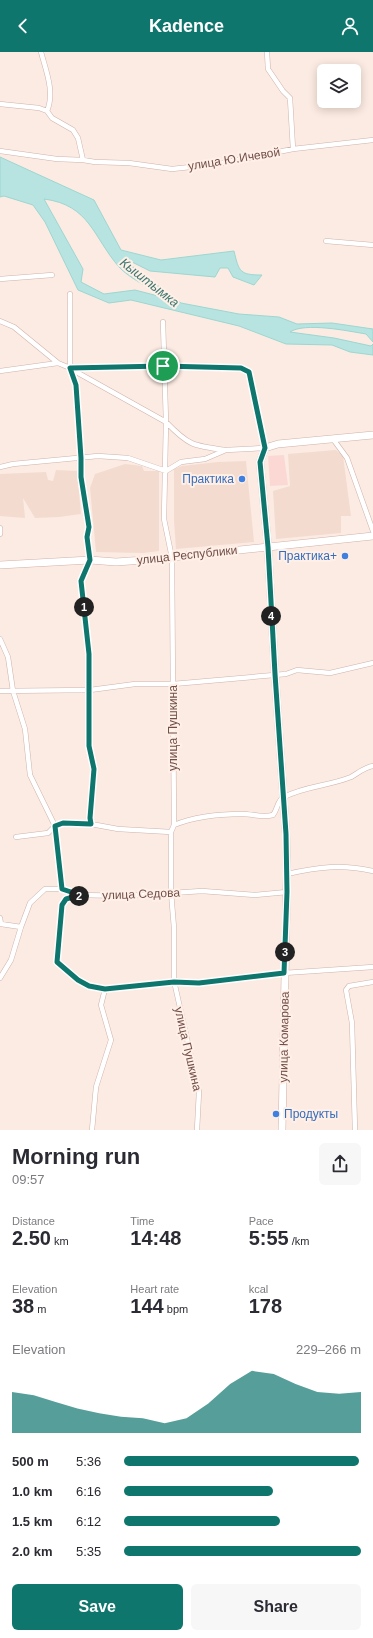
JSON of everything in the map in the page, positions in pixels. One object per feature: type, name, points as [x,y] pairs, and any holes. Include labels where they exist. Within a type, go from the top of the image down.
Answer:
[{"type":"street","points":[[41,52],[50,89],[49,106],[47,111]]},
{"type":"street","points":[[267,52],[268,69],[283,91],[290,98],[293,149]]},
{"type":"street","points":[[0,104],[39,108],[47,111],[52,118],[73,130],[78,138],[84,160]]},
{"type":"street","name":"улица Ю.Ичевой","points":[[0,151],[56,159],[114,162],[172,169],[218,164],[293,149],[373,140]]},
{"type":"street","points":[[326,241],[373,245]]},
{"type":"street","points":[[0,279],[52,275]]},
{"type":"street","points":[[70,294],[70,368],[76,385],[81,477],[89,527],[87,537],[90,560],[81,581],[89,654],[89,746],[94,769],[90,818],[91,824]]},
{"type":"street","points":[[0,321],[14,327],[58,363],[70,368],[166,422],[189,443],[199,447],[226,450],[265,448],[278,444],[373,435]]},
{"type":"street","name":"улица Пушкина","points":[[162,322],[166,422],[164,519],[172,558],[174,825],[171,832],[171,892],[174,928],[174,982],[199,1092],[197,1130]]},
{"type":"street","points":[[0,371],[58,363]]},
{"type":"street","points":[[70,368],[163,366]]},
{"type":"street","name":"улица Комарова","points":[[163,366],[241,368],[249,372],[265,448],[260,462],[268,547],[284,797],[287,874],[282,1130]]},
{"type":"street","points":[[333,438],[347,458],[373,531]]},
{"type":"street","points":[[0,467],[13,464],[98,456],[128,458],[166,470],[181,462],[204,459],[226,450]]},
{"type":"street","points":[[0,528],[0,534]]},
{"type":"street","name":"улица Республики","points":[[0,564],[90,560],[116,562],[172,558],[373,536]]},
{"type":"street","points":[[0,639],[8,657],[13,691],[25,729],[30,775],[55,826],[62,889]]},
{"type":"street","points":[[0,691],[90,690],[136,684],[173,684],[286,674],[297,670],[330,673],[373,663]]},
{"type":"street","points":[[174,825],[205,817],[243,814],[261,816],[274,815],[279,801],[284,797],[304,789],[351,777],[369,766],[373,766]]},
{"type":"street","points":[[16,837],[48,833],[55,826],[63,823],[91,824],[118,829],[171,832]]},
{"type":"street","points":[[287,874],[319,867],[353,867],[373,871]]},
{"type":"street","name":"улица Седова","points":[[0,978],[11,960],[30,902],[45,890],[62,889],[80,895],[127,896],[202,891],[255,895],[287,892]]},
{"type":"street","points":[[80,895],[66,899],[62,905],[57,962],[78,980],[89,986],[105,989],[174,982],[199,983],[284,973],[373,966]]},
{"type":"street","points":[[0,918],[1,924],[21,927]]},
{"type":"street","points":[[355,1130],[352,1023],[346,990],[349,986],[373,982]]},
{"type":"street","points":[[92,1130],[96,1087],[111,1040],[101,1005],[105,989]]},
{"type":"shaded area","points":[[336,450],[343,456],[351,516],[341,516],[341,533],[276,539],[273,491],[290,486],[288,454]]},
{"type":"shaded area","points":[[284,455],[288,485],[270,486],[268,456]]},
{"type":"shaded area","points":[[246,461],[254,542],[176,549],[174,521],[174,469],[182,466],[218,462]]},
{"type":"shaded area","points":[[125,464],[142,466],[144,471],[159,471],[159,551],[143,553],[96,552],[90,488],[95,474]]},
{"type":"shaded area","points":[[56,470],[77,471],[81,514],[35,518],[23,498],[25,518],[0,516],[0,474],[46,472],[48,480],[53,481]]},
{"type":"water","name":"Кыштымка","points":[[0,157],[94,200],[121,250],[161,260],[234,251],[237,264],[242,271],[249,274],[262,275],[254,285],[233,277],[228,268],[220,268],[215,277],[150,271],[132,262],[129,264],[181,303],[239,314],[279,317],[297,324],[332,323],[373,329],[373,342],[366,334],[338,329],[316,327],[297,329],[290,332],[334,338],[371,346],[373,344],[373,355],[350,352],[332,345],[286,344],[239,326],[131,300],[109,303],[78,290],[45,222],[33,205],[4,196],[0,197]],"holes":[[[44,199],[59,202],[81,215],[119,267],[134,279],[162,297],[135,290],[104,294],[81,282],[83,269]]]},
{"type":"place","name":"Практика","points":[[242,479]]},
{"type":"place","name":"Практика+","points":[[345,556]]},
{"type":"place","name":"Продукты","points":[[276,1114]]},
{"type":"route","points":[[163,366],[241,368],[249,372],[265,448],[260,462],[268,547],[286,834],[287,892],[284,973],[199,983],[174,982],[105,989],[89,986],[78,980],[57,962],[62,905],[66,899],[80,895],[62,889],[55,826],[63,823],[91,824],[90,818],[94,769],[89,746],[89,654],[81,581],[90,560],[87,537],[89,527],[81,477],[76,385],[70,368],[163,366]]}]
